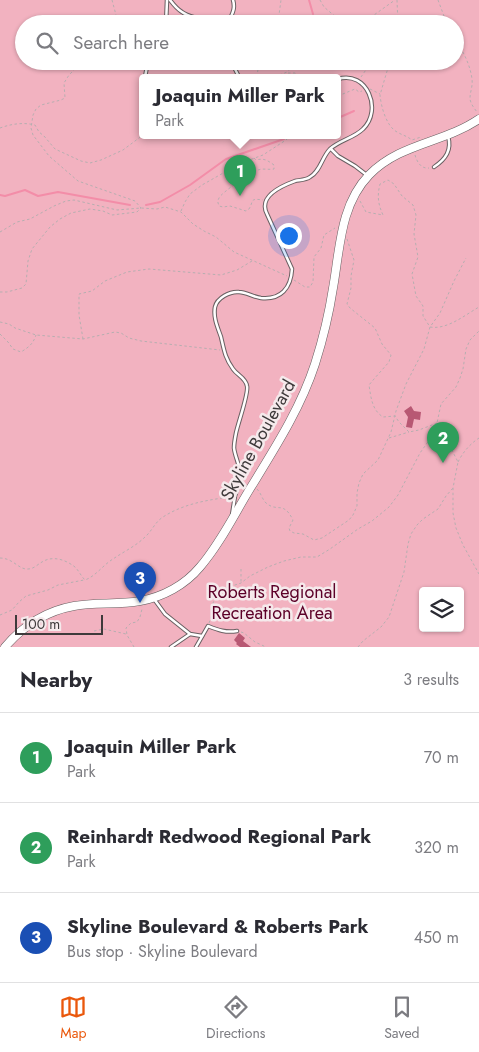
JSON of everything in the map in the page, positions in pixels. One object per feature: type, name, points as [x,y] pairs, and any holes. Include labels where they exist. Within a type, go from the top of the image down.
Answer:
[{"type":"main road","name":"Skyline Boulevard","points":[[4,647],[26,626],[45,615],[82,605],[140,601],[162,594],[178,586],[193,574],[208,557],[253,485],[290,422],[304,392],[314,365],[330,306],[343,226],[349,206],[357,190],[368,176],[391,157],[479,120]]},
{"type":"lane","points":[[168,0],[181,12],[188,15]]},
{"type":"lane","points":[[167,15],[168,0]]},
{"type":"lane","points":[[233,0],[235,6],[233,15]]},
{"type":"lane","points":[[230,521],[241,477],[234,443],[248,388],[246,381],[234,371],[228,362],[223,350],[215,315],[215,306],[219,300],[237,291],[260,298],[268,298],[284,292],[289,285],[292,278],[292,269],[267,214],[266,201],[270,194],[283,186],[311,177],[331,149],[363,129],[367,124],[372,107],[364,84],[348,78],[341,79]]},
{"type":"lane","points":[[434,167],[447,156],[450,145],[447,134]]},
{"type":"lane","points":[[331,149],[338,156],[368,176]]},
{"type":"lane","points":[[152,597],[165,614],[190,634],[202,636]]},
{"type":"lane","points":[[196,647],[208,626],[228,632],[237,631]]},
{"type":"lane","points":[[171,647],[190,634]]},
{"type":"path","points":[[112,0],[116,15]]},
{"type":"path","points":[[279,15],[281,0]]},
{"type":"path","points":[[320,0],[324,7],[333,15]]},
{"type":"path","points":[[374,15],[396,0],[397,15]]},
{"type":"path","points":[[438,0],[444,15]]},
{"type":"path","points":[[464,53],[470,67],[472,81],[471,103],[479,120]]},
{"type":"path","points":[[74,70],[64,83],[64,98],[41,105],[36,109],[31,128],[33,135],[49,156],[78,180],[135,201],[141,208]]},
{"type":"path","points":[[282,74],[289,70]]},
{"type":"path","points":[[359,81],[366,70]]},
{"type":"path","points":[[387,70],[380,95],[384,112],[392,128],[412,140],[421,137],[423,143]]},
{"type":"path","points":[[287,72],[296,74]]},
{"type":"path","points":[[341,95],[355,90],[359,92],[372,89],[380,95]]},
{"type":"path","points":[[0,128],[13,124],[32,124],[55,149],[81,161],[90,162],[101,160],[123,150],[139,138]]},
{"type":"path","points":[[181,212],[190,194],[202,185],[228,170],[263,155],[287,139]]},
{"type":"path","points":[[414,153],[419,164],[426,168],[434,167]]},
{"type":"path","points":[[254,158],[256,160],[267,160],[274,165],[274,168],[270,170],[256,170],[237,183],[220,196],[219,206],[230,206],[246,211],[249,209],[252,201],[266,201]]},
{"type":"path","points":[[357,190],[366,212],[383,215],[379,205],[378,194],[380,184],[388,180],[413,205],[416,215],[414,234],[418,257],[412,274],[416,296],[423,306],[423,316],[430,327],[446,326],[479,307]]},
{"type":"path","points":[[0,232],[66,201],[74,200],[117,210],[165,207],[181,212],[193,224],[204,232],[216,237],[234,252],[292,278],[305,287],[310,287],[313,282],[314,257],[321,248],[324,235],[334,228],[343,226],[354,260],[347,304],[375,328],[382,344],[392,355],[389,362],[369,385],[373,405],[378,414],[383,417],[396,416]]},
{"type":"path","points":[[0,292],[22,288],[26,284],[28,261],[32,249],[60,218],[71,213],[90,210],[103,211],[112,215],[137,212],[141,208]]},
{"type":"path","points":[[253,485],[269,505],[288,510],[293,520],[289,528],[294,533],[303,534],[318,540],[349,520],[357,506],[357,493],[363,474],[378,460],[388,438],[406,384],[424,350],[430,327],[440,313],[466,258]]},
{"type":"path","points":[[83,339],[79,315],[79,294],[92,291],[106,280],[127,272],[148,269],[221,275],[237,270],[252,261]]},
{"type":"path","points":[[0,322],[10,324],[15,328],[36,335],[83,339],[115,332],[141,341],[223,350]]},
{"type":"path","points":[[208,626],[216,596],[229,586],[241,583],[250,576],[284,561],[317,556],[330,549],[389,507],[430,439],[437,423],[441,404],[456,387],[460,378],[466,349],[470,340],[479,331]]},
{"type":"path","points":[[0,334],[13,349],[21,352],[33,343],[36,335]]},
{"type":"path","points":[[396,416],[409,432]]},
{"type":"path","points":[[388,438],[437,423]]},
{"type":"path","points":[[437,423],[458,462]]},
{"type":"path","points":[[479,438],[462,454],[458,462],[453,488],[453,513],[456,528],[479,574]]},
{"type":"path","points":[[358,647],[381,627],[389,617],[404,572],[411,534],[423,519],[438,509],[453,488]]},
{"type":"path","points":[[0,615],[12,610],[26,596],[91,578],[110,560],[146,537],[157,522],[164,517],[194,503],[235,496]]},
{"type":"path","points":[[0,558],[8,559],[22,568],[28,569],[34,568],[50,558],[57,558],[73,566],[85,580]]},
{"type":"path","points":[[241,569],[241,583]]},
{"type":"path","points":[[134,647],[126,634],[126,628],[131,623],[137,622],[140,617],[142,610],[140,601]]},
{"type":"path","points":[[94,630],[104,629],[126,634]]},
{"type":"path","points":[[237,631],[244,633],[255,642],[266,647]]},
{"type":"green space","name":"Roberts Regional Recreation Area","points":[[0,0],[479,0],[479,647],[0,647]]},
{"type":"building","points":[[411,406],[414,411],[421,412],[420,420],[414,419],[412,428],[406,427],[408,417],[404,411]]},
{"type":"building","points":[[239,633],[245,638],[243,641],[251,647],[240,647],[236,644],[234,640]]},
{"type":"waterway","points":[[309,0],[313,14]]},
{"type":"waterway","points":[[341,117],[354,111]]},
{"type":"waterway","points":[[146,205],[160,202],[190,185],[226,159],[284,139]]},
{"type":"waterway","points":[[0,195],[5,196],[25,190],[38,196],[58,192],[130,205]]},
{"type":"place","name":"Joaquin Miller Park","points":[[240,196]]},
{"type":"place","name":"Reinhardt Redwood Regional Park","points":[[443,463]]},
{"type":"place","name":"Skyline Boulevard & Roberts Park","points":[[140,603]]}]
